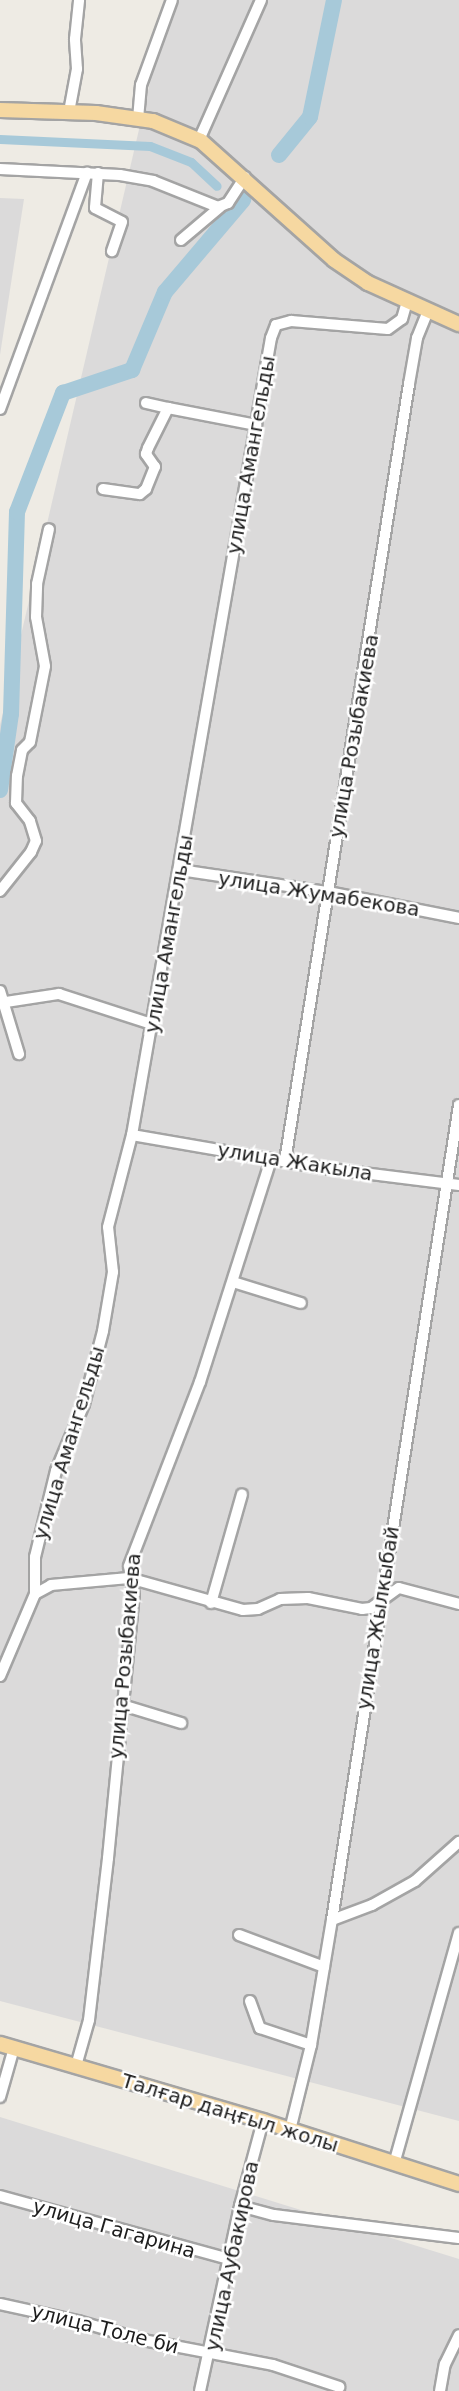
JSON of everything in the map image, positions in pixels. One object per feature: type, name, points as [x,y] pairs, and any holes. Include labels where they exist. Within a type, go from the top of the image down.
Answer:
[{"type":"main road","points":[[0,110],[69,112],[153,121],[199,140],[245,177],[334,260],[368,283],[459,324]]},
{"type":"main road","name":"Талғар даңғыл жолы","points":[[0,2044],[263,2121],[459,2184]]},
{"type":"street","points":[[69,112],[77,69],[75,39],[79,0]]},
{"type":"street","points":[[138,119],[141,85],[172,0]]},
{"type":"street","points":[[199,140],[261,0]]},
{"type":"street","points":[[0,170],[92,173],[153,181],[220,207]]},
{"type":"street","points":[[92,173],[95,208],[122,222],[112,250]]},
{"type":"street","points":[[0,409],[92,173]]},
{"type":"street","points":[[181,240],[220,207],[228,203],[245,177]]},
{"type":"street","name":"улица Амангельды","points":[[0,1677],[35,1594],[35,1557],[56,1471],[84,1404],[102,1331],[113,1272],[108,1227],[132,1135],[256,425],[276,325],[291,321],[388,329],[402,319],[407,301]]},
{"type":"street","name":"улица Розыбакиева","points":[[285,1161],[409,384],[417,338],[428,311]]},
{"type":"street","points":[[146,403],[256,425]]},
{"type":"street","points":[[103,489],[140,494],[146,489],[155,467],[146,454],[168,408]]},
{"type":"street","points":[[0,891],[31,852],[36,841],[30,821],[16,803],[17,776],[22,750],[30,742],[45,666],[36,617],[37,584],[49,529]]},
{"type":"street","name":"улица Жумабекова","points":[[180,870],[328,892],[459,918]]},
{"type":"street","points":[[0,991],[6,1002],[19,1054]]},
{"type":"street","points":[[6,1002],[59,994],[152,1024]]},
{"type":"street","name":"улица Жылкыбай","points":[[290,2130],[311,2045],[333,1920],[380,1602],[459,1106]]},
{"type":"street","name":"улица Жакыла","points":[[132,1135],[271,1159],[459,1185]]},
{"type":"street","name":"улица Розыбакиева","points":[[76,2066],[89,2020],[134,1594],[129,1578],[136,1542],[200,1382],[271,1159]]},
{"type":"street","points":[[233,1282],[301,1303]]},
{"type":"street","points":[[211,1603],[242,1494]]},
{"type":"street","points":[[385,1570],[399,1587],[459,1604]]},
{"type":"street","points":[[35,1594],[51,1584],[129,1578],[211,1603],[243,1610],[289,1599],[308,1598],[362,1609],[380,1602],[399,1587]]},
{"type":"street","points":[[122,1705],[181,1723]]},
{"type":"street","points":[[333,1920],[372,1905],[415,1881],[459,1842]]},
{"type":"street","points":[[394,2164],[459,1933]]},
{"type":"street","points":[[239,1935],[324,1967]]},
{"type":"street","points":[[250,2001],[260,2028],[311,2045]]},
{"type":"street","points":[[0,2097],[14,2048]]},
{"type":"street","name":"улица Аубакирова","points":[[200,2391],[210,2355],[240,2206],[263,2121]]},
{"type":"street","name":"улица Гагарина","points":[[0,2196],[228,2259]]},
{"type":"street","points":[[240,2206],[274,2215],[459,2238]]},
{"type":"street","name":"улица Толе би","points":[[0,2304],[210,2355],[273,2365],[339,2387]]},
{"type":"street","points":[[440,2391],[445,2364],[459,2335]]},
{"type":"shaded area","points":[[172,0],[459,0],[459,2121],[0,2001],[0,725],[162,31]]},
{"type":"shaded area","points":[[0,198],[24,199],[0,355]]},
{"type":"shaded area","points":[[0,2117],[459,2259],[459,2391],[0,2391]]},
{"type":"waterway","points":[[279,155],[310,117],[334,0]]},
{"type":"waterway","points":[[0,139],[150,146],[191,162],[217,186]]},
{"type":"waterway","points":[[0,790],[11,714],[17,512],[63,393],[132,370],[165,292],[243,200]]}]
